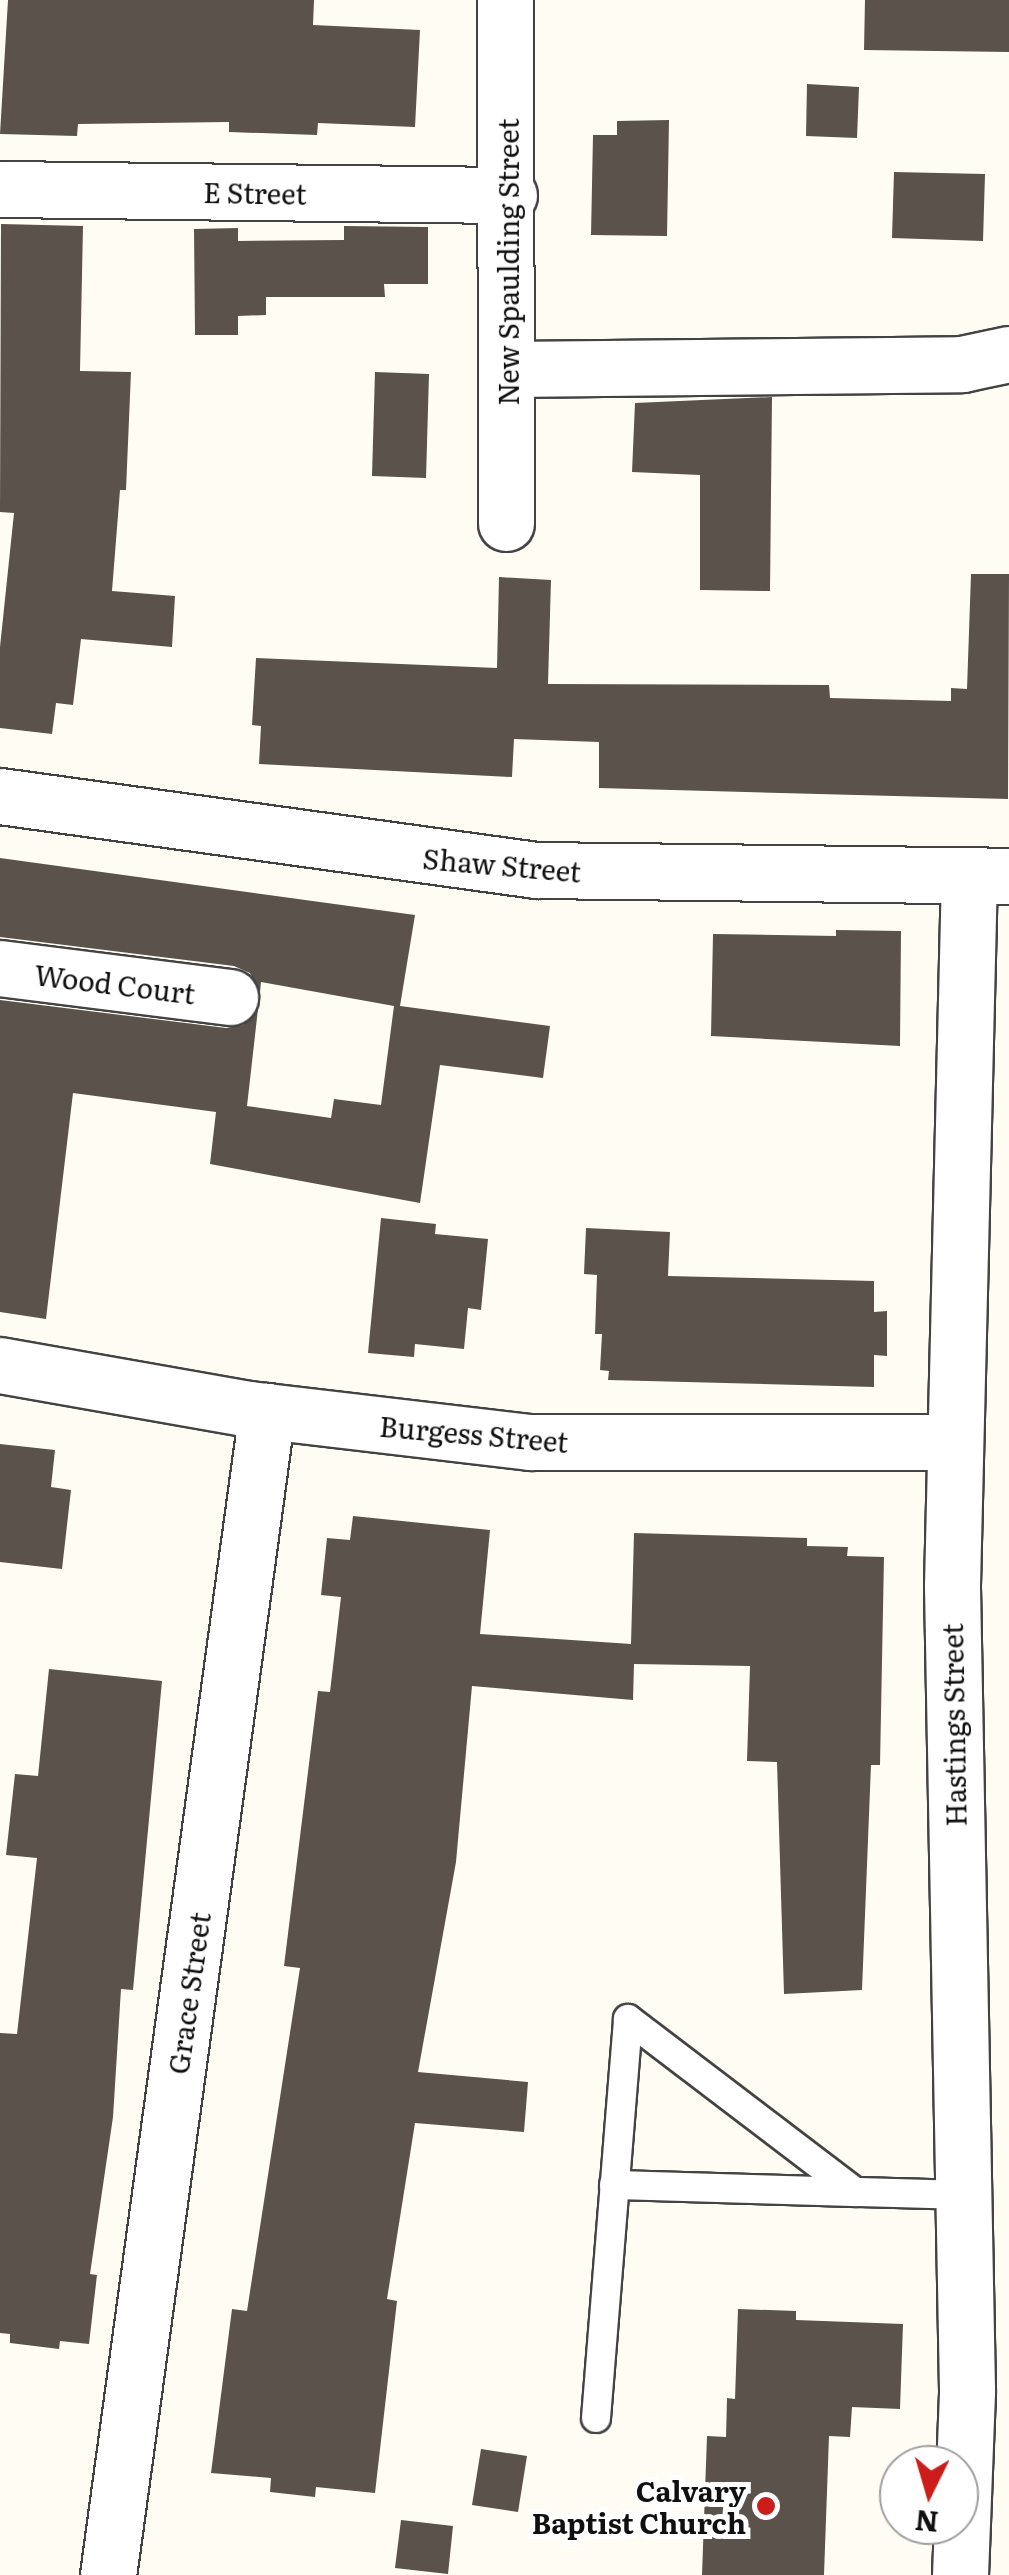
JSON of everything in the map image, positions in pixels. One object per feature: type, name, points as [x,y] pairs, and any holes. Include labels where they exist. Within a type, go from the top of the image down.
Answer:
[{"type":"street","name":"New Spaulding Street","points":[[505,0],[509,195],[506,523]]},
{"type":"street","name":"E Street","points":[[0,188],[509,195]]},
{"type":"street","points":[[508,369],[962,364],[1009,354]]},
{"type":"street","name":"Shaw Street","points":[[0,796],[536,870],[989,876]]},
{"type":"street","name":"Hastings Street","points":[[960,2575],[967,2390],[952,1442],[989,876]]},
{"type":"street","name":"Wood Court","points":[[0,968],[230,997]]},
{"type":"street","name":"Burgess Street","points":[[0,1365],[267,1410],[530,1442],[952,1442]]},
{"type":"street","name":"Grace Street","points":[[108,2575],[267,1410]]},
{"type":"lane","points":[[596,2418],[628,2019],[855,2192]]},
{"type":"lane","points":[[614,2185],[961,2195]]},
{"type":"building","points":[[8,0],[314,0],[313,25],[420,30],[415,127],[318,123],[317,135],[229,132],[229,122],[78,124],[77,136],[0,134]]},
{"type":"building","points":[[865,0],[1009,0],[1009,52],[864,50]]},
{"type":"building","points":[[807,84],[859,87],[857,138],[806,136]]},
{"type":"building","points":[[669,120],[667,236],[591,235],[593,135],[617,135],[617,121]]},
{"type":"building","points":[[894,172],[985,174],[983,241],[892,238]]},
{"type":"building","points":[[1,224],[83,226],[80,371],[131,372],[126,490],[120,490],[112,591],[175,596],[172,647],[81,639],[73,705],[56,703],[52,734],[0,728],[0,647],[14,513],[0,512]]},
{"type":"building","points":[[344,226],[428,227],[428,284],[384,284],[385,297],[266,297],[266,315],[238,316],[238,335],[195,335],[194,229],[238,228],[238,241],[344,240]]},
{"type":"building","points":[[375,372],[429,374],[426,478],[372,476]]},
{"type":"building","points":[[772,397],[770,591],[700,590],[700,475],[632,472],[635,403]]},
{"type":"building","points":[[971,574],[1009,574],[1008,799],[599,788],[599,742],[514,739],[512,777],[259,764],[261,726],[252,725],[256,658],[497,668],[499,577],[551,580],[548,684],[829,685],[830,698],[951,701],[951,688],[967,689]]},
{"type":"building","points":[[0,858],[415,915],[400,1006],[550,1026],[543,1078],[440,1065],[420,1203],[210,1164],[216,1112],[73,1093],[46,1319],[0,1312],[0,1000],[226,1028],[243,1025],[258,1009],[247,1106],[331,1118],[334,1099],[381,1105],[394,1006],[261,982],[260,992],[250,973],[234,966],[0,937]]},
{"type":"building","points":[[836,930],[901,931],[900,1046],[711,1036],[713,934],[836,936]]},
{"type":"building","points":[[381,1218],[436,1224],[435,1234],[488,1239],[481,1310],[468,1308],[464,1349],[415,1344],[414,1357],[368,1353]]},
{"type":"building","points":[[586,1228],[670,1232],[668,1276],[874,1281],[874,1312],[887,1311],[887,1356],[874,1355],[874,1387],[608,1380],[609,1371],[600,1370],[602,1334],[595,1334],[597,1275],[584,1274]]},
{"type":"building","points":[[0,1444],[55,1450],[51,1487],[71,1490],[62,1569],[0,1562]]},
{"type":"building","points":[[353,1516],[490,1530],[480,1634],[631,1644],[634,1533],[807,1538],[807,1546],[848,1547],[847,1556],[884,1557],[880,1765],[871,1765],[862,1990],[784,1994],[777,1762],[747,1761],[750,1666],[634,1664],[633,1700],[472,1686],[456,1862],[418,2072],[528,2082],[524,2132],[415,2123],[387,2299],[397,2301],[375,2493],[316,2487],[315,2497],[270,2492],[271,2478],[211,2473],[232,2309],[247,2311],[300,1968],[284,1966],[318,1691],[330,1692],[341,1597],[321,1595],[327,1538],[350,1540]]},
{"type":"building","points":[[49,1669],[162,1681],[133,1990],[121,1989],[113,2117],[90,2274],[97,2275],[89,2344],[60,2341],[59,2349],[10,2343],[10,2334],[0,2333],[0,2033],[17,2034],[37,1858],[6,1855],[15,1774],[38,1776]]},
{"type":"building","name":"Calvary Baptist Church","points":[[738,2309],[796,2311],[796,2320],[903,2324],[900,2409],[852,2407],[850,2437],[829,2436],[824,2575],[702,2575],[707,2436],[726,2437],[727,2398],[735,2399]]},
{"type":"building","points":[[481,2449],[527,2456],[518,2512],[472,2505]]},
{"type":"building","points":[[401,2520],[453,2526],[448,2574],[395,2568]]},
{"type":"place","name":"Calvary Baptist Church","points":[[766,2506]]}]
